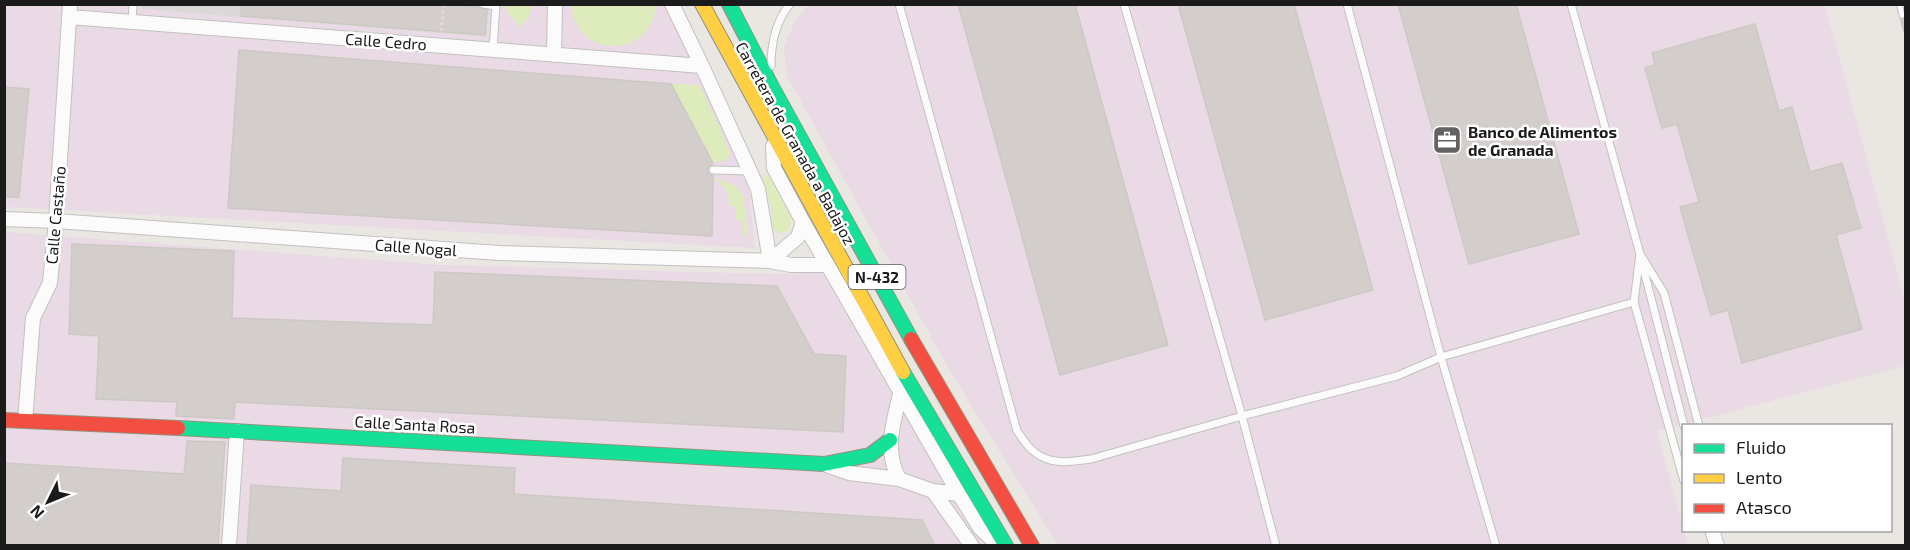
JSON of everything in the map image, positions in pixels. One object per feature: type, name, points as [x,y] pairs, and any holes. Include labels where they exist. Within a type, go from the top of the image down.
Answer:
[{"type":"main road","name":"Carretera de Granada a Badajoz","points":[[702,4],[882,336],[1006,546]]},
{"type":"main road","name":"Carretera de Granada a Badajoz","points":[[729,4],[772,87],[927,368],[1032,546]]},
{"type":"main road","name":"Calle Santa Rosa","points":[[4,420],[237,430],[824,464],[870,455],[890,440]]},
{"type":"street","points":[[554,54],[555,4]]},
{"type":"street","points":[[672,4],[758,189],[770,261]]},
{"type":"street","name":"Calle Cedro","points":[[69,11],[132,22],[702,66]]},
{"type":"street","name":"Calle Castaño","points":[[25,421],[33,318],[50,283],[69,11]]},
{"type":"street","points":[[772,134],[774,168],[803,222],[958,494],[980,528],[1000,546]]},
{"type":"street","name":"Calle Nogal","points":[[4,219],[499,253],[770,261],[791,266],[828,265]]},
{"type":"street","points":[[770,261],[798,237],[803,222]]},
{"type":"street","points":[[899,479],[891,464],[890,440],[900,394]]},
{"type":"street","points":[[229,546],[237,430]]},
{"type":"street","name":"Calle Santa Rosa","points":[[824,464],[849,473],[899,479],[933,491],[958,494]]},
{"type":"street","points":[[933,491],[972,546]]},
{"type":"lane","points":[[132,22],[133,4]]},
{"type":"lane","points":[[483,4],[496,5],[493,50]]},
{"type":"lane","points":[[772,87],[771,49],[783,12],[790,4]]},
{"type":"lane","points":[[899,4],[1017,431],[1032,451],[1049,461],[1068,463],[1091,459],[1242,416],[1397,376],[1442,357],[1634,302]]},
{"type":"lane","points":[[1124,4],[1242,416],[1276,546]]},
{"type":"lane","points":[[1347,4],[1442,357],[1496,546]]},
{"type":"lane","points":[[1571,4],[1640,254],[1683,424]]},
{"type":"lane","points":[[713,170],[750,171]]},
{"type":"lane","points":[[1640,254],[1634,302],[1682,477]]},
{"type":"lane","points":[[1640,254],[1664,293],[1699,424]]},
{"type":"path","points":[[441,33],[444,4]]},
{"type":"shaded area","points":[[142,4],[489,5],[487,37],[142,9]]},
{"type":"shaded area","points":[[809,4],[1825,5],[1905,301],[1905,366],[1657,431],[1682,523],[1682,532],[1684,532],[1688,545],[1058,545],[951,373],[787,76],[784,47],[794,23]]},
{"type":"shaded area","points":[[5,5],[666,5],[738,151],[750,195],[755,248],[5,207]]},
{"type":"shaded area","points":[[5,232],[442,265],[776,274],[823,273],[983,545],[5,546]]},
{"type":"green space","points":[[571,4],[656,5],[651,23],[641,36],[628,44],[613,46],[599,44],[586,36],[576,23]]},
{"type":"green space","points":[[504,5],[533,5],[521,27],[508,14]]},
{"type":"green space","points":[[671,84],[699,85],[730,155],[726,160],[713,163]]},
{"type":"green space","points":[[768,175],[790,216],[791,224],[786,232],[778,233],[772,228],[771,207],[762,179]]},
{"type":"green space","points":[[715,178],[736,186],[743,197],[748,233],[743,238],[742,221],[736,219],[736,207],[729,206],[728,194]]},
{"type":"building","points":[[242,4],[445,4],[487,10],[485,35],[241,16]]},
{"type":"building","points":[[958,4],[1075,4],[1168,345],[1060,375]]},
{"type":"building","points":[[1178,4],[1294,4],[1373,290],[1265,320]]},
{"type":"building","points":[[1398,4],[1516,4],[1579,234],[1469,264]]},
{"type":"building","points":[[1755,24],[1779,111],[1792,107],[1810,172],[1842,163],[1861,228],[1836,235],[1862,329],[1742,363],[1728,310],[1711,315],[1680,207],[1699,202],[1677,124],[1662,128],[1645,68],[1655,65],[1652,53]]},
{"type":"building","points":[[239,50],[671,84],[713,163],[707,170],[713,176],[712,236],[228,208]]},
{"type":"building","points":[[4,87],[29,89],[19,197],[4,197]]},
{"type":"building","points":[[72,244],[234,251],[232,318],[433,325],[435,272],[777,286],[814,354],[846,356],[843,432],[235,402],[234,419],[176,416],[177,402],[96,399],[99,336],[69,334]]},
{"type":"building","points":[[187,441],[225,442],[218,546],[4,546],[4,463],[184,474]]},
{"type":"building","points":[[343,458],[515,468],[514,494],[922,520],[935,546],[247,546],[251,485],[341,491]]},
{"type":"railway","points":[[1899,4],[1906,29]]},
{"type":"traffic: fast","points":[[729,4],[772,87],[911,339]]},
{"type":"traffic: fast","points":[[903,372],[1006,546]]},
{"type":"traffic: fast","points":[[178,428],[824,464],[870,455],[890,440]]},
{"type":"traffic: slow","points":[[702,4],[903,372]]},
{"type":"traffic: jam","points":[[911,339],[1032,546]]},
{"type":"traffic: jam","points":[[4,420],[178,428]]},
{"type":"place","name":"Banco de Alimentos de Granada","points":[[1447,140]]}]
